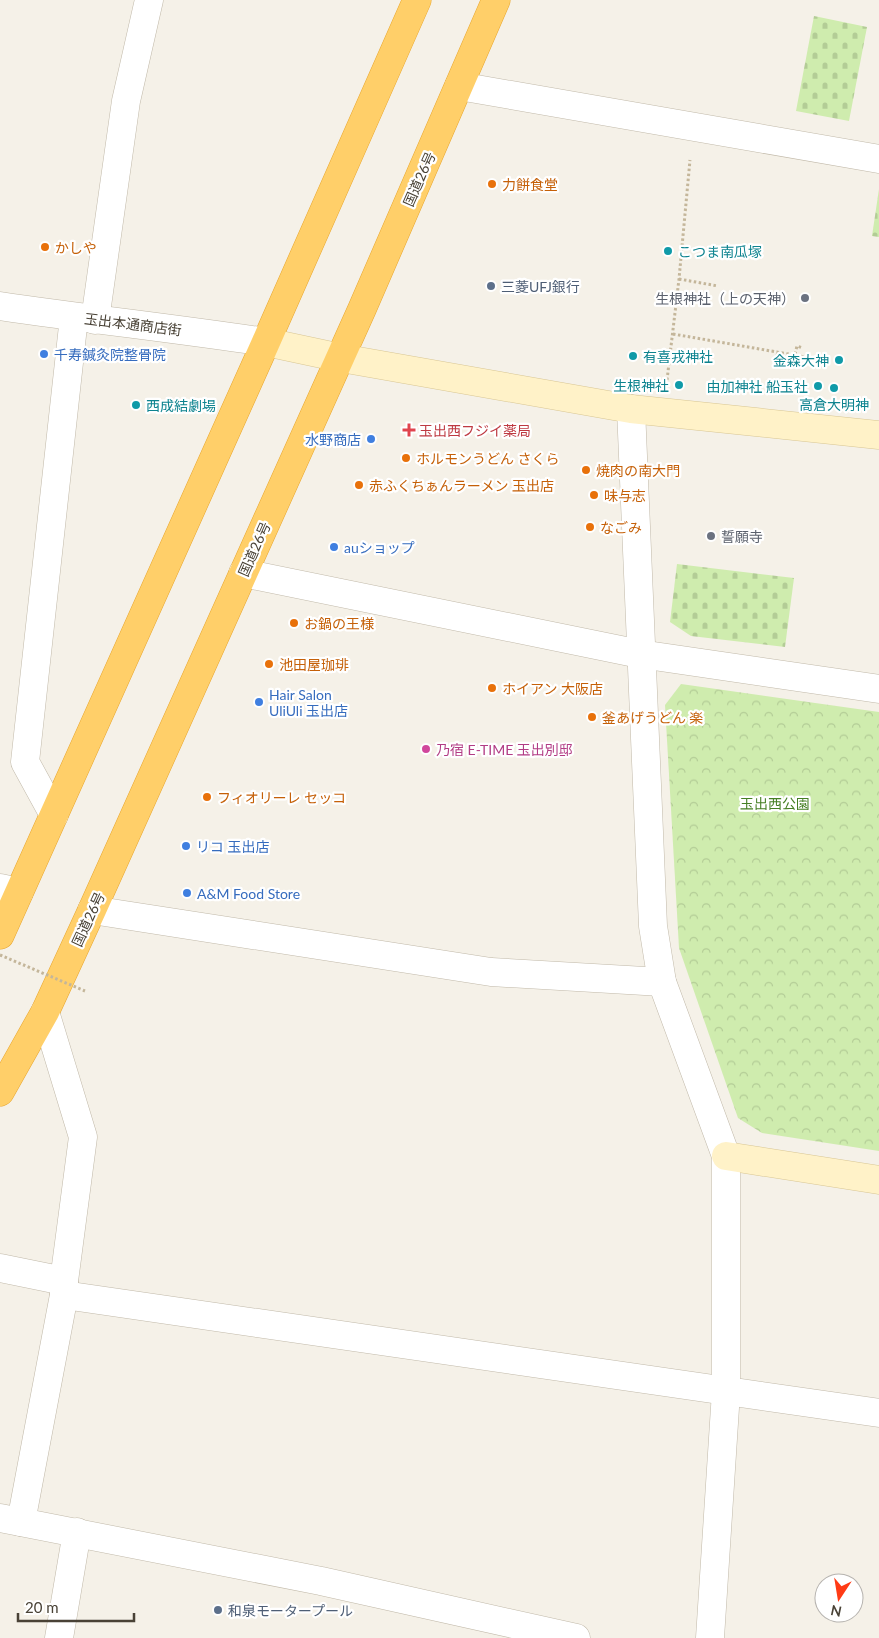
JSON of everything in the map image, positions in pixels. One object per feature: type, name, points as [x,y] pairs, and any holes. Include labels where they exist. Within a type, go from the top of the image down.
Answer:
[{"type":"highway","points":[[0,935],[9,890],[54,815],[417,0]]},
{"type":"highway","name":"国道26号","points":[[0,1092],[45,1012],[92,910],[340,358],[496,0]]},
{"type":"street","points":[[54,815],[25,762],[85,318],[126,101],[148,0]]},
{"type":"street","points":[[459,86],[879,159]]},
{"type":"street","name":"玉出本通商店街","points":[[0,306],[266,342]]},
{"type":"street","points":[[266,342],[340,358],[630,409],[879,435]]},
{"type":"street","points":[[630,409],[653,926],[662,982],[726,1156],[726,1392],[710,1638]]},
{"type":"street","points":[[243,573],[640,654],[879,689]]},
{"type":"street","points":[[92,910],[491,972],[662,982]]},
{"type":"street","points":[[45,1012],[83,1137],[64,1288],[10,1520],[321,1581],[576,1638]]},
{"type":"street","points":[[726,1156],[879,1180]]},
{"type":"street","points":[[0,1268],[64,1288],[726,1392],[879,1413]]},
{"type":"street","points":[[59,1638],[77,1532]]},
{"type":"path","points":[[666,385],[679,279],[690,157]]},
{"type":"path","points":[[679,279],[718,286]]},
{"type":"path","points":[[672,334],[823,360]]},
{"type":"path","points":[[795,354],[797,346],[803,348]]},
{"type":"path","points":[[776,361],[778,351]]},
{"type":"path","points":[[0,956],[86,991]]},
{"type":"green space","points":[[814,16],[867,27],[849,121],[796,111]]},
{"type":"green space","points":[[879,189],[879,237],[872,236]]},
{"type":"green space","points":[[677,564],[794,578],[785,647],[691,636],[670,622]]},
{"type":"green space","name":"玉出西公園","points":[[681,684],[879,712],[879,1151],[762,1133],[738,1118],[679,948],[665,705]]},
{"type":"place","name":"力餅食堂","points":[[492,184]]},
{"type":"place","name":"かしや","points":[[45,247]]},
{"type":"place","name":"こつま南瓜塚","points":[[668,251]]},
{"type":"place","name":"三菱UFJ銀行","points":[[491,286]]},
{"type":"place","name":"生根神社（上の天神）","points":[[805,298]]},
{"type":"place","name":"千寿鍼灸院整骨院","points":[[44,354]]},
{"type":"place","name":"有喜戎神社","points":[[633,356]]},
{"type":"place","name":"金森大神","points":[[839,360]]},
{"type":"place","name":"生根神社","points":[[679,385]]},
{"type":"place","name":"由加神社 船玉社","points":[[818,386]]},
{"type":"place","name":"高倉大明神","points":[[834,388]]},
{"type":"place","name":"西成結劇場","points":[[136,405]]},
{"type":"place","name":"玉出西フジイ薬局","points":[[409,430]]},
{"type":"place","name":"水野商店","points":[[371,439]]},
{"type":"place","name":"ホルモンうどん さくら","points":[[406,458]]},
{"type":"place","name":"焼肉の南大門","points":[[586,470]]},
{"type":"place","name":"赤ふくちぁんラーメン 玉出店","points":[[359,485]]},
{"type":"place","name":"味与志","points":[[594,495]]},
{"type":"place","name":"なごみ","points":[[590,527]]},
{"type":"place","name":"誓願寺","points":[[711,536]]},
{"type":"place","name":"auショップ","points":[[334,547]]},
{"type":"place","name":"お鍋の王様","points":[[294,623]]},
{"type":"place","name":"池田屋珈琲","points":[[269,664]]},
{"type":"place","name":"ホイアン 大阪店","points":[[492,688]]},
{"type":"place","name":"Hair Salon UliUli 玉出店","points":[[259,702]]},
{"type":"place","name":"釜あげうどん 楽","points":[[592,717]]},
{"type":"place","name":"乃宿 E-TIME 玉出別邸","points":[[426,749]]},
{"type":"place","name":"フィオリーレ セッコ","points":[[207,797]]},
{"type":"place","name":"リコ 玉出店","points":[[186,846]]},
{"type":"place","name":"A&M Food Store","points":[[187,893]]},
{"type":"place","name":"和泉モータープール","points":[[218,1610]]}]
